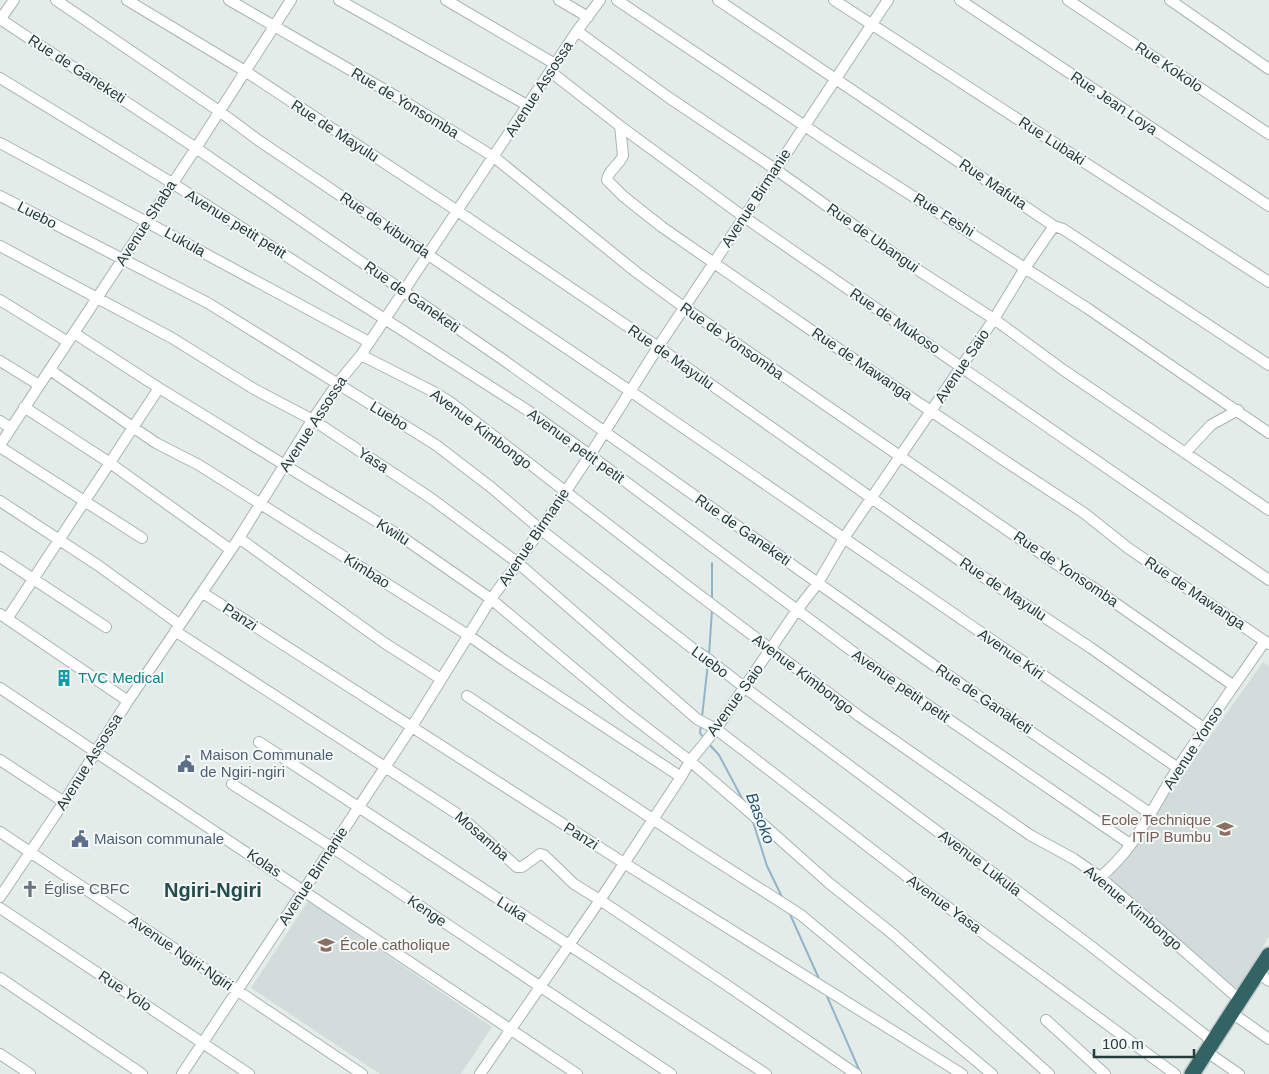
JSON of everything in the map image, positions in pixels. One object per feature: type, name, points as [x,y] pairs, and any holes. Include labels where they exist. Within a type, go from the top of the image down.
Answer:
[{"type":"highway","points":[[1192,1074],[1236,1007],[1263,977],[1269,955]]},
{"type":"street","points":[[0,20],[14,0]]},
{"type":"street","name":"Rue de kibunda","points":[[56,0],[219,111],[258,140],[716,450]]},
{"type":"street","name":"Rue de Mayulu","points":[[127,0],[245,71],[456,210],[658,347],[976,572],[1091,648],[1205,729]]},
{"type":"street","name":"Rue de Yonsomba","points":[[229,0],[399,98],[494,157],[636,272],[684,308],[1234,686]]},
{"type":"street","name":"Avenue Shaba","points":[[0,446],[291,0]]},
{"type":"street","points":[[339,0],[527,105]]},
{"type":"street","name":"Rue de Mukoso","points":[[446,0],[553,68],[620,126],[744,217],[1269,580]]},
{"type":"street","points":[[559,0],[588,16]]},
{"type":"street","name":"Avenue Assossa","points":[[0,897],[177,627],[203,593],[261,505],[312,420],[337,384],[361,355],[429,255],[456,210],[600,0]]},
{"type":"street","name":"Rue Feshi","points":[[617,0],[701,58],[1087,308],[1269,433]]},
{"type":"street","name":"Rue Mafuta","points":[[718,0],[1054,226],[1063,229],[1269,365]]},
{"type":"street","name":"Rue Lubaki","points":[[834,0],[1269,282]]},
{"type":"street","name":"Avenue Birmanie","points":[[182,1074],[384,766],[411,728],[491,599],[518,563],[590,455],[658,347],[888,0]]},
{"type":"street","name":"Rue Jean Loya","points":[[960,0],[1269,206]]},
{"type":"street","name":"Rue Kokolo","points":[[1068,0],[1269,134]]},
{"type":"street","points":[[1170,0],[1269,69]]},
{"type":"street","name":"Rue de Ganeketi","points":[[0,20],[196,148],[605,432],[818,583]]},
{"type":"street","name":"Rue de Ubangui","points":[[577,31],[668,97],[775,169],[907,263],[994,319],[1062,369],[1185,453]]},
{"type":"street","name":"Avenue petit petit","points":[[0,78],[172,183],[528,410],[884,675],[1130,844]]},
{"type":"street","name":"Rue de Mawanga","points":[[620,126],[622,159],[607,176],[609,183],[623,196],[662,227],[1005,461],[1084,512],[1128,548],[1267,642]]},
{"type":"street","name":"Lukula","points":[[0,144],[369,342]]},
{"type":"street","name":"Luebo","points":[[0,196],[208,303],[436,444],[492,488],[540,530],[744,687]]},
{"type":"street","name":"Avenue Saio","points":[[480,1074],[567,945],[600,900],[690,761],[818,583],[844,538],[994,319],[1025,268],[1054,226]]},
{"type":"street","name":"Yasa","points":[[0,246],[172,338],[254,388],[312,420],[432,499],[518,563],[640,667],[697,719],[710,734]]},
{"type":"street","name":"Kwilu","points":[[0,300],[159,388],[402,537],[491,599],[626,712],[690,761],[829,883],[894,935],[1049,1074]]},
{"type":"street","name":"Avenue Kimbongo","points":[[361,355],[450,402],[859,716],[980,798],[1030,835],[1100,877],[1269,1039]]},
{"type":"street","points":[[0,361],[40,385]]},
{"type":"street","name":"Kimbao","points":[[50,370],[156,443],[199,465],[468,635],[681,777]]},
{"type":"street","points":[[128,701],[4,617],[34,580],[159,388]]},
{"type":"street","points":[[24,407],[110,463],[231,550]]},
{"type":"street","points":[[1240,412],[1210,425],[1185,453],[1269,510]]},
{"type":"street","points":[[0,421],[11,428]]},
{"type":"street","points":[[0,446],[142,538]]},
{"type":"street","name":"Avenue Kiri","points":[[716,450],[1178,768]]},
{"type":"street","name":"Mosamba","points":[[0,501],[106,571],[177,627],[459,814],[517,867],[522,867],[543,854],[574,884],[856,1074]]},
{"type":"street","points":[[239,538],[383,642],[441,679]]},
{"type":"street","points":[[0,557],[106,627]]},
{"type":"street","name":"Rue de Ganaketi","points":[[818,583],[942,671],[1151,814]]},
{"type":"street","name":"Panzi","points":[[203,593],[624,863],[962,1074]]},
{"type":"street","name":"Avenue Yonso","points":[[1100,877],[1108,871],[1130,844],[1151,814],[1178,768],[1234,686],[1267,642]]},
{"type":"street","name":"Avenue Lukula","points":[[744,687],[1087,943],[1210,1047],[1238,1074]]},
{"type":"street","name":"Kolas","points":[[0,688],[577,1074]]},
{"type":"street","points":[[467,696],[801,915],[992,1074]]},
{"type":"street","name":"Avenue Yasa","points":[[710,734],[1175,1074]]},
{"type":"street","name":"Luka","points":[[258,742],[766,1074]]},
{"type":"street","points":[[0,760],[64,802]]},
{"type":"street","name":"Kenge","points":[[232,784],[332,848],[671,1074]]},
{"type":"street","name":"Avenue Ngiri-Ngiri","points":[[0,832],[362,1074]]},
{"type":"street","name":"Rue Yolo","points":[[0,908],[249,1074]]},
{"type":"street","points":[[0,978],[142,1074]]},
{"type":"street","points":[[1046,1020],[1105,1074]]},
{"type":"street","points":[[0,1054],[30,1074]]},
{"type":"shaded area","points":[[1263,662],[1269,666],[1269,936],[1238,990],[1108,880]]},
{"type":"shaded area","name":"École catholique","points":[[308,901],[492,1027],[461,1074],[380,1074],[251,988]]},
{"type":"waterway","name":"Basoko","points":[[712,563],[712,601]]},
{"type":"waterway","name":"Basoko","points":[[709,655],[712,610]]},
{"type":"waterway","name":"Basoko","points":[[702,717],[708,663]]},
{"type":"waterway","name":"Basoko","points":[[701,725],[700,733],[704,738]]},
{"type":"waterway","name":"Basoko","points":[[709,744],[719,755],[744,802]]},
{"type":"waterway","name":"Basoko","points":[[753,822],[767,866],[783,899]]},
{"type":"waterway","name":"Basoko","points":[[789,912],[820,981]]},
{"type":"waterway","name":"Basoko","points":[[826,994],[861,1074]]},
{"type":"place","name":"TVC Medical","points":[[64,678]]},
{"type":"place","name":"Maison Communale de Ngiri-ngiri","points":[[186,764]]},
{"type":"place","name":"Ecole Technique ITIP Bumbu","points":[[1225,829]]},
{"type":"place","name":"Maison communale","points":[[80,839]]},
{"type":"place","name":"Église CBFC","points":[[30,889]]},
{"type":"place","name":"École catholique","points":[[326,945]]},
{"type":"district","name":"Ngiri-Ngiri","points":[[213,890]]}]
